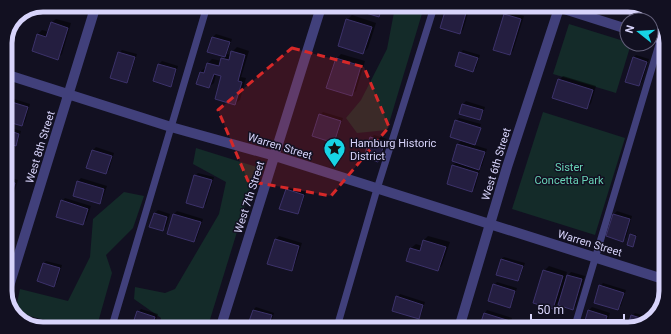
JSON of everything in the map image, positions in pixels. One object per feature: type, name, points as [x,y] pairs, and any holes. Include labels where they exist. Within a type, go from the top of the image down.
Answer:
[{"type":"street","name":"West 8th Street","points":[[12,277],[94,12]]},
{"type":"street","name":"West 7th Street","points":[[222,322],[319,12]]},
{"type":"street","name":"West 6th Street","points":[[461,322],[506,167],[559,12]]},
{"type":"street","points":[[573,12],[619,26]]},
{"type":"street","name":"Warren Street","points":[[12,76],[171,127],[274,156],[659,278]]},
{"type":"lane","points":[[113,322],[205,12]]},
{"type":"lane","points":[[338,322],[377,189],[433,12]]},
{"type":"lane","points":[[576,322],[659,41]]},
{"type":"highlighted area","points":[[292,48],[364,67],[389,127],[331,196],[248,181],[218,110]]},
{"type":"green space","points":[[394,12],[422,12],[387,130],[357,133],[346,118],[361,100],[387,49]]},
{"type":"green space","points":[[569,24],[619,40],[619,52],[629,52],[616,93],[553,74]]},
{"type":"green space","name":"Sister Concetta Park","points":[[543,112],[625,138],[595,235],[512,209]]},
{"type":"green space","points":[[196,148],[257,167],[209,322],[160,322],[161,318],[134,299],[135,287],[165,293],[175,289],[219,214],[226,182],[193,164]]},
{"type":"green space","points":[[124,192],[144,196],[133,228],[106,255],[112,273],[98,322],[52,322],[23,314],[16,306],[20,289],[68,301],[90,257],[93,219]]},
{"type":"building","points":[[363,12],[380,12],[379,17]]},
{"type":"building","points":[[445,12],[466,13],[460,34],[440,28]]},
{"type":"building","points":[[504,14],[521,19],[510,55],[493,50]]},
{"type":"building","points":[[346,19],[372,27],[363,54],[338,46]]},
{"type":"building","points":[[51,22],[68,28],[58,60],[32,51],[37,34],[46,37]]},
{"type":"building","points":[[212,37],[230,42],[225,57],[207,52]]},
{"type":"building","points":[[231,51],[245,55],[238,81],[242,82],[235,105],[215,99],[221,76],[214,74],[209,88],[196,84],[200,72],[204,73],[207,63],[219,66],[221,58],[229,60]]},
{"type":"building","points":[[118,52],[135,57],[127,83],[110,78]]},
{"type":"building","points":[[459,52],[478,58],[473,72],[455,66]]},
{"type":"building","points":[[633,57],[647,62],[639,86],[625,82]]},
{"type":"building","points":[[336,58],[361,66],[352,96],[326,88]]},
{"type":"building","points":[[158,64],[176,69],[171,87],[153,81]]},
{"type":"building","points":[[558,79],[593,90],[587,109],[552,98]]},
{"type":"building","points":[[12,102],[28,107],[22,126],[12,123]]},
{"type":"building","points":[[462,104],[483,110],[480,120],[459,114]]},
{"type":"building","points":[[319,114],[341,121],[334,143],[312,136]]},
{"type":"building","points":[[455,120],[481,128],[475,145],[450,137]]},
{"type":"building","points":[[12,132],[19,134],[16,146],[12,145]]},
{"type":"building","points":[[370,137],[385,142],[378,162],[364,157]]},
{"type":"building","points":[[457,144],[485,152],[479,170],[452,161]]},
{"type":"building","points":[[92,150],[112,156],[106,174],[86,168]]},
{"type":"building","points":[[452,165],[478,173],[472,192],[447,184]]},
{"type":"building","points":[[194,175],[212,180],[203,208],[186,203]]},
{"type":"building","points":[[77,181],[104,189],[100,204],[73,196]]},
{"type":"building","points":[[12,182],[15,183],[12,193]]},
{"type":"building","points":[[286,189],[304,195],[298,214],[279,209]]},
{"type":"building","points":[[61,200],[88,209],[83,225],[56,217]]},
{"type":"building","points":[[154,213],[167,217],[163,231],[149,227]]},
{"type":"building","points":[[173,214],[201,222],[194,242],[167,234]]},
{"type":"building","points":[[613,214],[630,219],[623,242],[606,236]]},
{"type":"building","points":[[630,234],[636,236],[633,247],[627,245]]},
{"type":"building","points":[[275,239],[299,246],[292,271],[267,264]]},
{"type":"building","points":[[423,240],[446,247],[438,271],[406,261],[410,248],[420,251]]},
{"type":"building","points":[[501,259],[523,266],[518,281],[496,275]]},
{"type":"building","points":[[43,263],[60,268],[54,287],[37,281]]},
{"type":"building","points":[[543,270],[563,276],[553,309],[533,303]]},
{"type":"building","points":[[567,275],[582,279],[573,310],[558,305]]},
{"type":"building","points":[[493,284],[515,291],[510,308],[488,301]]},
{"type":"building","points":[[599,285],[624,293],[618,310],[594,303]]},
{"type":"building","points":[[396,296],[423,305],[419,319],[392,311]]},
{"type":"building","points":[[253,310],[272,315],[270,322],[249,322]]},
{"type":"building","points":[[588,310],[607,316],[605,322],[585,322]]},
{"type":"building","points":[[137,311],[155,317],[153,322],[133,322]]},
{"type":"building","points":[[484,313],[510,321],[510,322],[481,322]]},
{"type":"building","points":[[631,315],[642,319],[636,321],[629,322]]},
{"type":"place","name":"Hamburg Historic District","points":[[335,168]]}]
